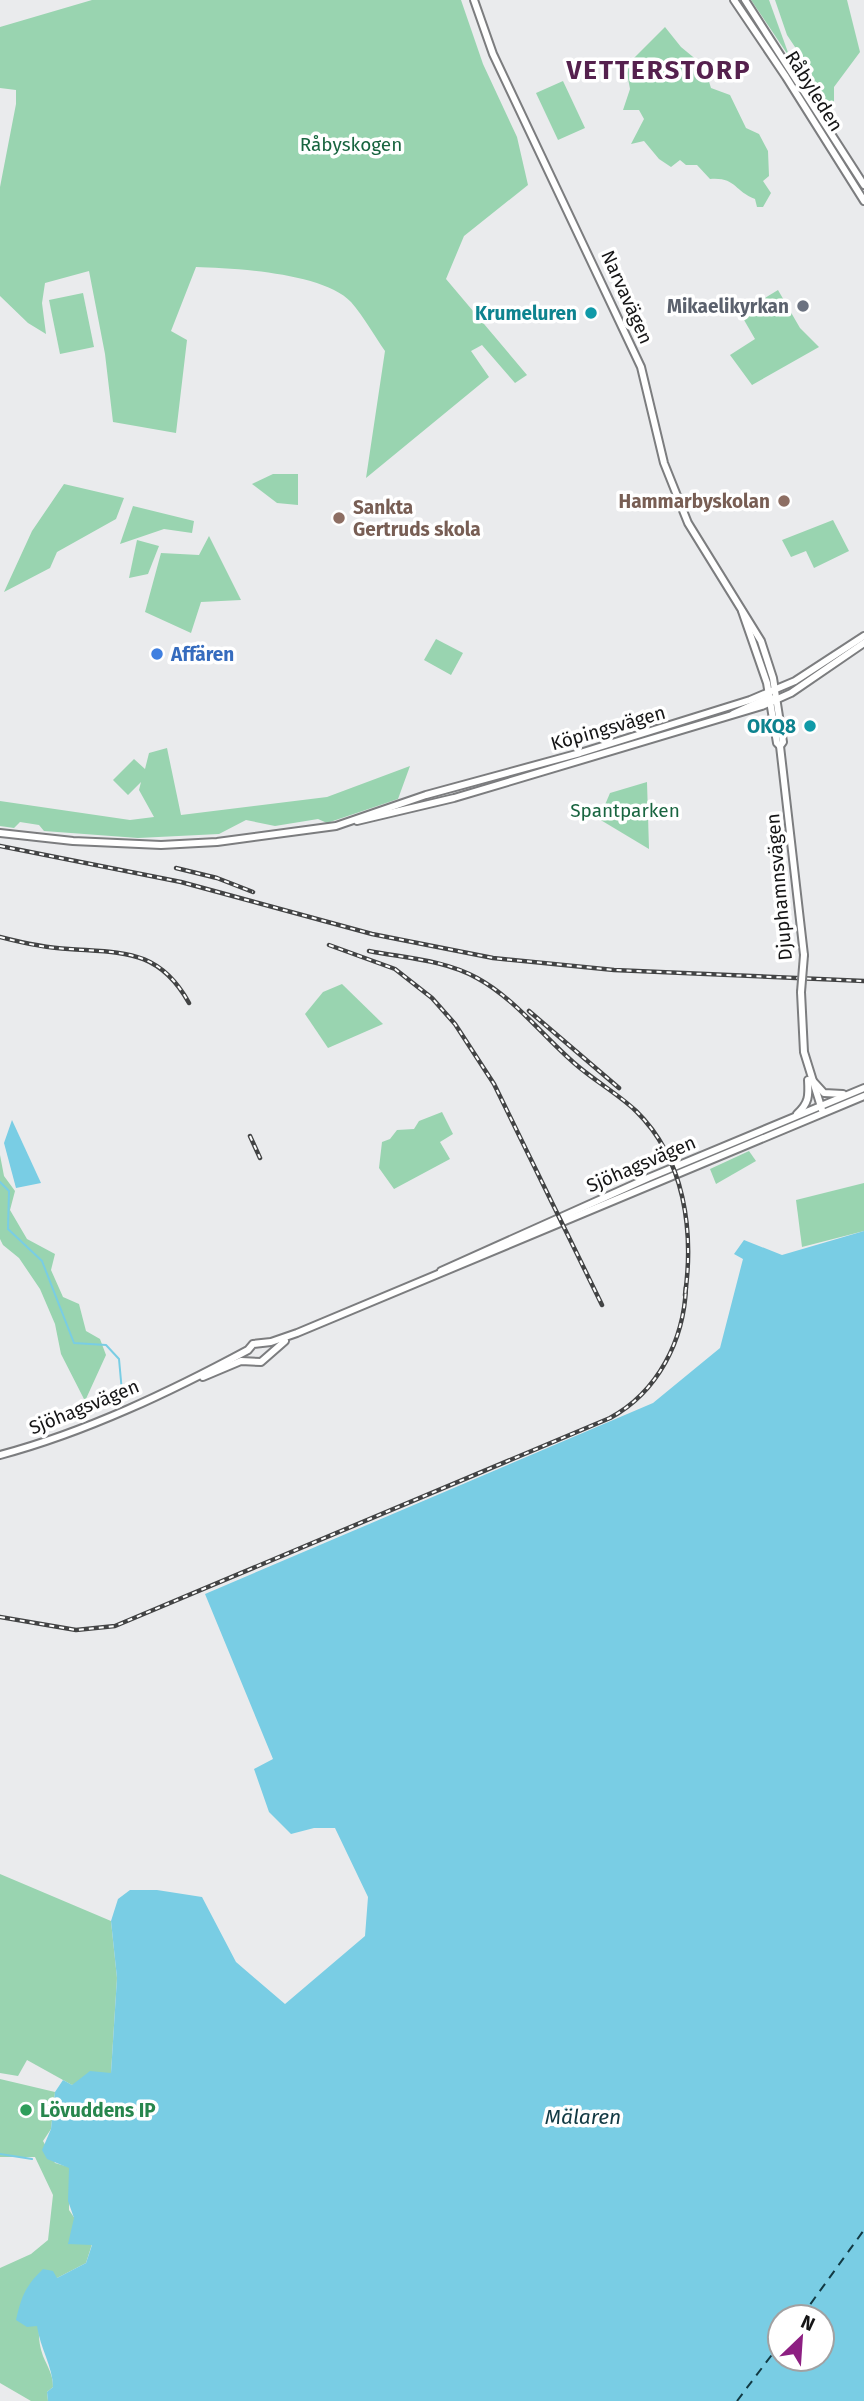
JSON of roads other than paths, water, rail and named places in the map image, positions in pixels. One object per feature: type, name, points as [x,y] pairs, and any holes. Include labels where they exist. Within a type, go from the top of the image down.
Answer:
[{"type":"main road","name":"Narvavägen","points":[[474,0],[493,54],[641,366],[664,463],[677,499],[712,566],[761,641],[772,697]]},
{"type":"main road","name":"Råbyleden","points":[[734,0],[779,65],[864,201]]},
{"type":"main road","name":"Råbyleden","points":[[745,0],[864,185]]},
{"type":"main road","name":"Narvavägen","points":[[742,610],[772,697]]},
{"type":"main road","points":[[732,716],[738,709],[772,697],[838,650],[864,636]]},
{"type":"main road","name":"Köpingsvägen","points":[[0,833],[73,841],[161,845],[282,835],[432,805],[759,707],[864,643]]},
{"type":"main road","points":[[755,698],[763,689],[764,674]]},
{"type":"main road","name":"Köpingsvägen","points":[[348,822],[418,798],[670,726],[755,698],[772,697]]},
{"type":"main road","name":"Djuphamnsvägen","points":[[772,697],[804,955],[801,1019],[808,1071],[822,1110]]},
{"type":"main road","name":"Djuphamnsvägen","points":[[772,697],[783,742],[780,746]]},
{"type":"main road","points":[[759,707],[773,720]]},
{"type":"main road","points":[[808,1071],[824,1093],[834,1096],[856,1091]]},
{"type":"main road","points":[[792,1118],[808,1102],[808,1071]]},
{"type":"main road","name":"Sjöhagsvägen","points":[[0,1455],[43,1442],[178,1385],[248,1350],[253,1344],[262,1344],[297,1333],[434,1276],[741,1138],[792,1118],[822,1110],[864,1088]]},
{"type":"main road","name":"Sjöhagsvägen","points":[[649,1181],[744,1146],[818,1111],[864,1096]]},
{"type":"main road","points":[[741,1138],[744,1146]]},
{"type":"main road","name":"Sjöhagsvägen","points":[[178,1385],[250,1360],[261,1362],[297,1333]]},
{"type":"main road","points":[[262,1344],[267,1355]]},
{"type":"main road","points":[[248,1350],[250,1360]]},
{"type":"water","points":[[12,1120],[41,1183],[16,1188],[4,1143]]},
{"type":"water","name":"Mälaren","points":[[864,1231],[864,2401],[48,2401],[47,2392],[53,2387],[52,2380],[37,2326],[27,2327],[16,2320],[25,2292],[43,2269],[53,2271],[57,2278],[86,2263],[92,2245],[68,2244],[74,2218],[68,2201],[69,2168],[47,2159],[42,2150],[51,2129],[55,2092],[63,2080],[72,2085],[90,2071],[111,2073],[117,1978],[111,1921],[118,1899],[130,1890],[157,1890],[202,1897],[236,1962],[285,2004],[365,1936],[368,1897],[335,1828],[314,1828],[291,1834],[269,1812],[254,1769],[273,1759],[205,1594],[653,1403],[720,1348],[743,1259],[734,1254],[744,1240],[782,1255]]},
{"type":"waterway","points":[[0,1182],[9,1191],[8,1229],[42,1261],[74,1343],[106,1345],[119,1359],[122,1392]]},
{"type":"waterway","points":[[0,2154],[32,2159]]},
{"type":"railway","points":[[0,846],[181,882],[372,934],[493,958],[614,970],[864,981]]},
{"type":"railway","points":[[176,868],[217,878],[253,892]]},
{"type":"railway","points":[[0,937],[43,946],[138,957],[165,972],[189,1003]]},
{"type":"railway","points":[[329,945],[395,969],[432,998],[455,1024],[494,1084],[602,1305]]},
{"type":"railway","points":[[369,951],[438,963],[477,978],[503,996],[573,1062],[636,1111],[653,1130],[666,1151],[682,1197],[688,1246],[685,1295]]},
{"type":"railway","points":[[529,1011],[619,1088]]},
{"type":"railway","points":[[250,1136],[260,1158]]},
{"type":"railway","points":[[0,1617],[76,1630],[115,1626],[610,1418],[642,1394],[665,1363],[680,1326],[686,1287]]},
{"type":"place","name":"Mikaelikyrkan","points":[[803,306]]},
{"type":"place","name":"Krumeluren","points":[[591,313]]},
{"type":"place","name":"Hammarbyskolan","points":[[784,501]]},
{"type":"place","name":"Sankta Gertruds skola","points":[[339,518]]},
{"type":"place","name":"Affären","points":[[157,654]]},
{"type":"place","name":"OKQ8","points":[[810,726]]},
{"type":"place","name":"Lövuddens IP","points":[[26,2110]]},
{"type":"district","name":"VETTERSTORP","points":[[659,70]]},
{"type":"park label","name":"Råbyskogen","points":[[351,144]]},
{"type":"park label","name":"Spantparken","points":[[625,810]]}]
